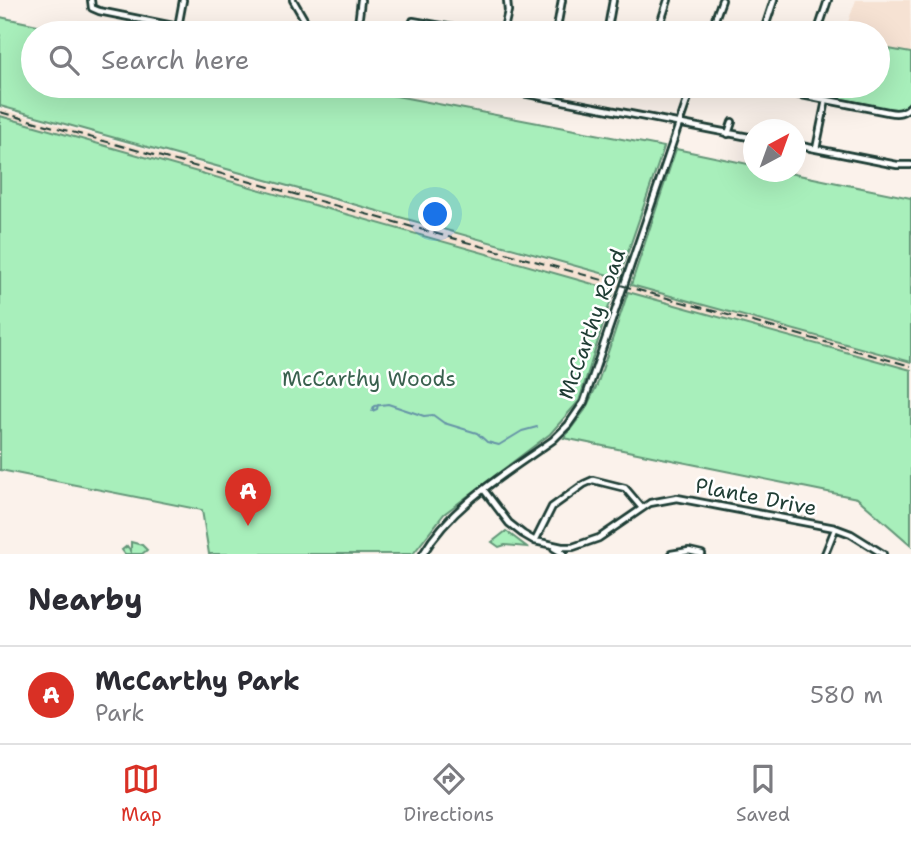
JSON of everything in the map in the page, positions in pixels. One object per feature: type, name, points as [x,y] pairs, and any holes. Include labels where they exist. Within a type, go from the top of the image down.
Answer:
[{"type":"street","points":[[91,0],[92,8],[99,12],[146,21]]},
{"type":"street","points":[[178,21],[183,0]]},
{"type":"street","points":[[293,0],[304,21]]},
{"type":"street","points":[[358,21],[360,0]]},
{"type":"street","points":[[506,21],[507,0]]},
{"type":"street","points":[[558,21],[562,0]]},
{"type":"street","points":[[609,21],[613,0]]},
{"type":"street","points":[[661,21],[668,0]]},
{"type":"street","points":[[714,21],[722,0]]},
{"type":"street","points":[[767,21],[774,0]]},
{"type":"street","points":[[821,21],[828,0]]},
{"type":"street","points":[[549,98],[743,136]]},
{"type":"street","name":"McCarthy Road","points":[[423,554],[430,541],[451,517],[553,440],[568,425],[584,402],[688,98]]},
{"type":"street","points":[[816,98],[898,114],[911,106]]},
{"type":"street","points":[[816,149],[826,100]]},
{"type":"street","points":[[728,134],[732,122]]},
{"type":"street","points":[[806,147],[897,165],[911,165]]},
{"type":"street","points":[[535,541],[552,507],[593,480],[625,488],[642,508]]},
{"type":"street","name":"Plante Drive","points":[[484,490],[511,525],[535,541],[550,545],[573,547],[599,538],[642,508],[659,500],[677,498],[835,528],[851,534],[883,554]]},
{"type":"street","points":[[825,554],[835,528]]},
{"type":"street","points":[[550,545],[564,554]]},
{"type":"street","points":[[573,547],[575,554]]},
{"type":"street","points":[[675,554],[689,551],[702,554]]},
{"type":"shaded area","points":[[856,0],[910,0],[911,53],[890,49],[890,21],[848,21]]},
{"type":"shaded area","points":[[0,109],[620,280],[617,290],[0,115]]},
{"type":"shaded area","points":[[631,285],[911,362],[911,370],[628,292]]},
{"type":"green space","points":[[0,17],[21,21],[21,98],[407,98],[664,147],[619,278],[0,106]]},
{"type":"green space","points":[[890,49],[911,53],[911,100],[903,109],[895,110],[837,98],[890,98]]},
{"type":"green space","name":"McCarthy Woods","points":[[0,116],[614,290],[579,401],[550,434],[444,514],[413,554],[209,554],[202,510],[0,470]]},
{"type":"green space","points":[[676,149],[743,163],[743,182],[806,182],[806,177],[911,198],[911,362],[631,285]]},
{"type":"green space","points":[[628,292],[911,370],[911,545],[857,498],[564,438],[585,410],[597,385]]},
{"type":"green space","points":[[506,531],[527,547],[499,547],[492,542]]},
{"type":"green space","points":[[131,542],[142,545],[147,550],[142,554],[125,554],[122,550],[127,546],[131,551]]},
{"type":"waterway","points":[[378,405],[377,409],[372,411],[374,406],[388,404],[424,416],[433,415],[444,423],[477,433],[487,442],[499,445],[522,431],[537,427]]},
{"type":"railway","points":[[0,112],[911,366]]},
{"type":"place","name":"McCarthy Park","points":[[248,526]]}]
